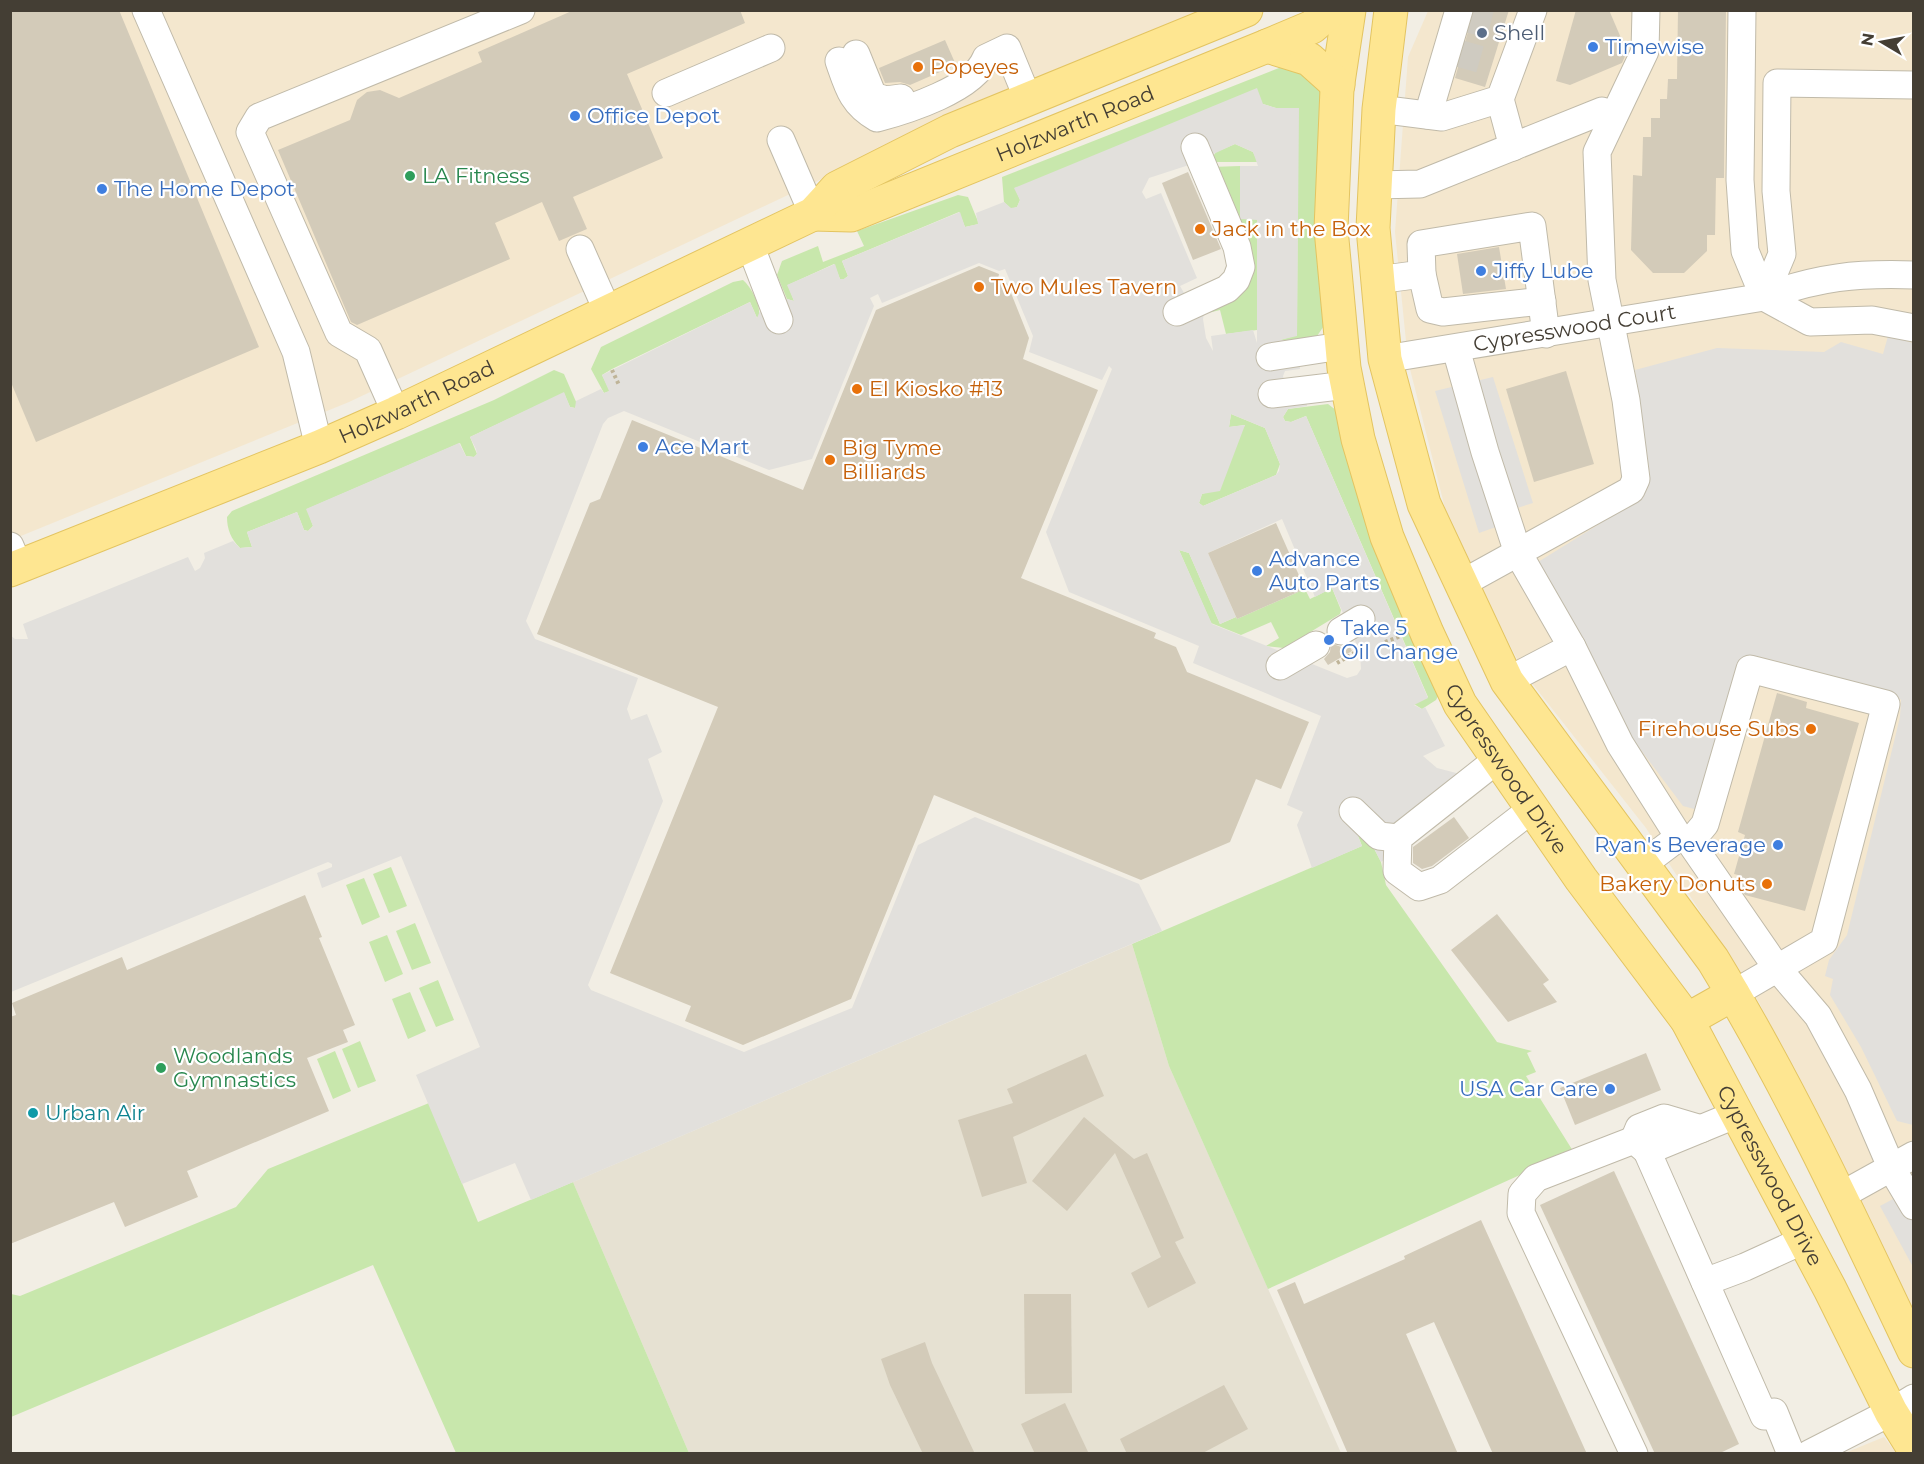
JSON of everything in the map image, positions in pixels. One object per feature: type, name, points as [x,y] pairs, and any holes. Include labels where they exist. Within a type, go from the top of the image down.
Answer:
[{"type":"main road","name":"Holzwarth Road","points":[[13,561],[319,447],[396,413],[813,214],[837,188],[950,131],[1246,10]]},
{"type":"main road","name":"Holzwarth Road","points":[[813,214],[851,215],[1312,27],[1332,10]]},
{"type":"main road","name":"Cypresswood Drive","points":[[1348,10],[1338,85],[1331,229],[1341,346],[1347,385],[1358,439],[1387,537],[1460,704],[1581,879],[1687,1020],[1804,1240],[1902,1405],[1914,1449]]},
{"type":"main road","points":[[1391,10],[1379,109],[1373,228],[1385,359],[1424,504],[1507,681],[1713,960],[1733,994],[1772,1063],[1840,1196],[1914,1351]]},
{"type":"main road","points":[[1267,46],[1309,59],[1338,85]]},
{"type":"main road","points":[[1460,704],[1507,681]]},
{"type":"main road","points":[[1687,1020],[1733,994]]},
{"type":"street","points":[[146,10],[296,352],[319,447]]},
{"type":"street","points":[[396,413],[368,350],[339,333],[250,132],[259,117],[521,10]]},
{"type":"street","points":[[1461,584],[1631,490],[1636,479],[1626,400],[1602,280],[1597,152],[1645,51],[1646,10]]},
{"type":"street","points":[[1742,10],[1740,180],[1745,251],[1764,297],[1810,322],[1872,320],[1914,328]]},
{"type":"street","points":[[1428,115],[1460,15]]},
{"type":"street","points":[[1513,147],[1500,99],[1502,66],[1520,24]]},
{"type":"street","points":[[666,93],[771,48]]},
{"type":"street","points":[[847,58],[851,97],[862,110],[877,118],[910,109],[961,86],[974,71],[983,65],[986,58],[1007,48],[1028,99]]},
{"type":"street","points":[[1764,297],[1782,254],[1776,191],[1777,83],[1914,85]]},
{"type":"street","points":[[1379,109],[1442,117],[1500,99]]},
{"type":"street","points":[[1375,185],[1420,184],[1602,111],[1614,115]]},
{"type":"street","points":[[781,140],[813,214]]},
{"type":"street","points":[[1177,312],[1227,289],[1236,280],[1241,267],[1237,248],[1195,147]]},
{"type":"street","points":[[1542,301],[1430,309],[1422,274],[1421,244],[1532,226],[1542,301],[1546,334]]},
{"type":"street","points":[[750,245],[779,320]]},
{"type":"street","points":[[580,249],[608,312]]},
{"type":"street","name":"Cypresswood Court","points":[[1385,359],[1456,350],[1764,297],[1818,280],[1865,273],[1914,274]]},
{"type":"street","points":[[1377,280],[1422,274]]},
{"type":"street","points":[[1270,357],[1341,346]]},
{"type":"street","points":[[1456,350],[1485,452],[1518,553],[1572,647],[1620,744],[1685,840],[1777,968],[1818,1016],[1858,1090],[1903,1162],[1914,1206]]},
{"type":"street","points":[[1272,394],[1347,385]]},
{"type":"street","points":[[1280,666],[1316,645]]},
{"type":"street","points":[[1507,681],[1572,647]]},
{"type":"street","points":[[1642,865],[1685,840],[1705,824],[1749,669],[1886,704],[1824,941],[1733,994]]},
{"type":"street","points":[[1353,811],[1379,836],[1398,837],[1498,759]]},
{"type":"street","points":[[1398,837],[1397,871],[1419,887],[1440,880],[1532,809]]},
{"type":"street","points":[[1737,1114],[1701,1130],[1664,1118],[1639,1128],[1641,1146],[1705,1282],[1764,1416],[1774,1412],[1791,1454]]},
{"type":"street","points":[[1634,1454],[1521,1213],[1522,1194],[1536,1178],[1641,1146]]},
{"type":"street","points":[[1840,1196],[1903,1162]]},
{"type":"street","points":[[1705,1282],[1804,1240]]},
{"type":"street","points":[[1809,1454],[1902,1405]]},
{"type":"path","points":[[612,369],[619,385]]},
{"type":"path","points":[[1337,663],[1353,634]]},
{"type":"path","points":[[1385,642],[1402,636]]},
{"type":"shaded area","points":[[11,11],[1210,11],[979,105],[349,402],[11,540]]},
{"type":"shaded area","points":[[1428,11],[1913,11],[1913,1325],[1760,1004],[1646,828],[1524,673],[1449,524],[1408,361],[1395,232],[1408,57]]},
{"type":"shaded area","points":[[1257,88],[1263,104],[1276,108],[1299,108],[1297,336],[1280,340],[1297,340],[1300,369],[1285,371],[1283,376],[1284,380],[1302,378],[1307,406],[1288,409],[1283,417],[1285,421],[1291,422],[1306,416],[1428,698],[1414,705],[1422,709],[1425,707],[1445,746],[1423,756],[1437,768],[1464,775],[1453,808],[1381,862],[1365,831],[1356,831],[1362,846],[1312,868],[1297,825],[1303,812],[1287,805],[1321,716],[1193,663],[1199,646],[1069,592],[1046,532],[1112,369],[1109,366],[1102,380],[1029,352],[1033,336],[1005,269],[999,271],[979,263],[882,303],[878,294],[870,298],[874,306],[812,459],[769,470],[624,411],[608,418],[603,424],[526,621],[535,639],[638,678],[627,709],[631,720],[647,714],[662,752],[648,759],[663,801],[588,985],[591,990],[744,1052],[852,1008],[918,845],[975,817],[1139,884],[1162,931],[531,1200],[515,1163],[462,1184],[416,1075],[480,1047],[401,856],[322,888],[317,873],[332,867],[332,864],[328,862],[11,992],[10,635],[15,639],[28,639],[23,624],[188,557],[195,571],[200,568],[205,558],[204,553],[233,541],[240,548],[252,547],[247,532],[297,512],[304,530],[308,531],[313,526],[306,509],[459,443],[466,456],[474,457],[477,454],[476,449],[470,437],[564,392],[570,407],[575,408],[576,401],[601,389],[604,393],[609,391],[602,375],[750,302],[757,318],[760,311],[787,299],[794,301],[787,285],[835,264],[840,279],[844,279],[848,276],[842,261],[960,212],[965,227],[978,224],[976,213],[1004,202],[1011,208],[1017,207],[1020,200],[1014,188]],"holes":[[[1235,144],[1253,152],[1258,166],[1240,166],[1240,219],[1257,220],[1257,343],[1253,330],[1211,336],[1213,351],[1206,338],[1203,319],[1205,309],[1184,293],[1180,286],[1197,278],[1161,193],[1146,199],[1142,192],[1149,178],[1192,164]],[[1231,414],[1265,428],[1280,464],[1279,471],[1276,475],[1203,506],[1199,503],[1202,494],[1220,491],[1245,425],[1229,427]],[[1282,519],[1315,597],[1332,588],[1360,652],[1361,669],[1357,675],[1347,678],[1212,624],[1179,550],[1189,553],[1220,624],[1236,617],[1208,553]]]},
{"type":"shaded area","points":[[1888,336],[1913,343],[1913,1125],[1897,1121],[1861,1047],[1830,995],[1833,979],[1825,976],[1829,960],[1847,935],[1900,717],[1901,700],[1891,691],[1757,656],[1742,660],[1698,810],[1683,806],[1631,737],[1538,562],[1643,497],[1650,476],[1635,370],[1717,348],[1824,352],[1841,342],[1883,354]]},
{"type":"shaded area","points":[[1493,377],[1533,503],[1514,509],[1496,527],[1479,533],[1435,391]]},
{"type":"shaded area","points":[[1132,944],[1169,1066],[1341,1453],[689,1453],[573,1182]]},
{"type":"shaded area","points":[[1913,1195],[1913,1267],[1880,1206],[1895,1198]]},
{"type":"shaded area","points":[[1884,1437],[1896,1453],[1845,1453]]},
{"type":"green space","points":[[1284,66],[1297,66],[1324,94],[1326,323],[1317,336],[1285,342],[1280,340],[1297,335],[1298,108],[1276,108],[1263,104],[1015,188],[1020,200],[1017,207],[1011,209],[1004,202],[1002,177]]},
{"type":"green space","points":[[1235,144],[1253,152],[1258,162],[1209,162],[1216,152]]},
{"type":"green space","points":[[1240,166],[1240,219],[1257,219],[1257,330],[1226,334],[1220,310],[1204,314],[1238,292],[1211,167]]},
{"type":"green space","points":[[958,195],[968,197],[979,224],[965,227],[959,212],[842,261],[848,276],[844,279],[840,279],[834,264],[788,285],[794,301],[787,299],[777,275],[782,261],[818,246],[823,262],[864,246],[857,231]]},
{"type":"green space","points":[[743,280],[757,302],[759,316],[757,318],[750,302],[612,369],[602,375],[610,391],[604,393],[591,369],[601,347],[733,282]]},
{"type":"green space","points":[[554,370],[564,374],[577,404],[575,408],[570,407],[564,393],[470,437],[477,454],[474,457],[466,456],[460,443],[307,509],[313,526],[308,531],[304,530],[297,512],[247,532],[252,547],[240,548],[232,537],[227,517],[232,511],[494,400]]},
{"type":"green space","points":[[1328,404],[1341,414],[1439,694],[1436,700],[1422,709],[1414,704],[1428,697],[1306,416],[1291,422],[1285,421],[1283,417],[1288,409]]},
{"type":"green space","points":[[1231,414],[1265,428],[1280,464],[1276,475],[1203,506],[1199,503],[1202,494],[1205,493],[1245,425],[1229,427]]},
{"type":"green space","points":[[1179,550],[1189,553],[1220,624],[1236,617],[1237,619],[1305,589],[1310,599],[1332,588],[1341,610],[1340,614],[1284,648],[1266,646],[1279,638],[1271,622],[1241,635],[1211,623]]},
{"type":"green space","points":[[1356,831],[1365,831],[1381,862],[1386,885],[1497,1042],[1532,1051],[1527,1053],[1536,1072],[1526,1076],[1573,1151],[1268,1289],[1169,1066],[1132,944],[1362,846]]},
{"type":"green space","points":[[391,867],[407,906],[389,913],[373,874]]},
{"type":"green space","points":[[364,878],[380,917],[362,925],[346,885]]},
{"type":"green space","points":[[415,923],[431,963],[412,970],[396,931]]},
{"type":"green space","points":[[387,935],[403,974],[385,982],[369,942]]},
{"type":"green space","points":[[438,980],[454,1020],[436,1027],[419,988]]},
{"type":"green space","points":[[410,992],[426,1031],[408,1039],[392,999]]},
{"type":"green space","points":[[360,1041],[376,1081],[358,1088],[342,1049]]},
{"type":"green space","points":[[335,1051],[351,1091],[333,1099],[317,1059]]},
{"type":"green space","points":[[429,1103],[478,1222],[573,1182],[689,1453],[456,1453],[373,1265],[11,1417],[11,1294],[20,1296],[236,1207],[268,1169]]},
{"type":"building","name":"The Home Depot","points":[[10,10],[119,10],[259,347],[36,442],[10,380]]},
{"type":"building","points":[[574,10],[740,10],[745,23],[627,74],[663,158],[573,197],[587,229],[559,241],[542,202],[495,223],[510,259],[357,325],[351,322],[278,150],[350,120],[357,100],[367,92],[380,90],[399,98],[482,62],[478,52]]},
{"type":"building","points":[[1474,10],[1509,10],[1485,87],[1455,78]]},
{"type":"building","points":[[1576,10],[1609,10],[1627,52],[1622,63],[1570,85],[1556,81]]},
{"type":"building","points":[[1678,10],[1726,10],[1724,178],[1716,178],[1715,235],[1707,235],[1707,251],[1684,273],[1653,273],[1631,250],[1633,175],[1642,176],[1643,137],[1651,137],[1651,118],[1660,118],[1660,99],[1667,99],[1668,79],[1677,79]]},
{"type":"building","name":"Popeyes","points":[[945,40],[956,65],[910,85],[900,82],[885,83],[879,68]]},
{"type":"building","name":"Jack in the Box","points":[[1188,172],[1221,249],[1193,260],[1162,183]]},
{"type":"building","name":"Jiffy Lube","points":[[1499,247],[1506,289],[1463,294],[1457,254]]},
{"type":"building","points":[[979,266],[999,274],[998,279],[1007,283],[1029,338],[1023,359],[1098,390],[1021,578],[1156,633],[1154,638],[1176,647],[1187,672],[1309,722],[1281,789],[1256,779],[1230,842],[1141,880],[934,795],[851,999],[743,1045],[685,1021],[691,1006],[610,973],[718,707],[537,634],[590,503],[600,499],[632,420],[803,490],[876,310]]},
{"type":"building","points":[[1566,371],[1594,464],[1534,482],[1506,389]]},
{"type":"building","name":"Advance Auto Parts","points":[[1276,523],[1305,589],[1237,619],[1208,553]]},
{"type":"building","points":[[1331,643],[1341,647],[1349,645],[1352,651],[1328,665],[1324,659],[1330,652]]},
{"type":"building","points":[[1777,693],[1807,702],[1806,708],[1859,723],[1805,911],[1745,895],[1739,885],[1742,876],[1734,874],[1745,835],[1738,832]]},
{"type":"building","points":[[1454,817],[1469,838],[1432,866],[1422,869],[1413,863],[1413,847]]},
{"type":"building","name":"Woodlands Gymnastics","points":[[305,895],[322,937],[319,938],[355,1025],[343,1030],[348,1042],[307,1058],[329,1111],[187,1171],[198,1197],[125,1227],[114,1202],[10,1244],[10,1017],[16,1015],[12,1003],[122,957],[127,970]]},
{"type":"building","points":[[1497,914],[1549,980],[1543,984],[1557,1002],[1508,1022],[1451,950]]},
{"type":"building","name":"USA Car Care","points":[[1646,1053],[1661,1090],[1575,1125],[1560,1088]]},
{"type":"building","points":[[1086,1054],[1104,1096],[1013,1137],[1027,1183],[982,1197],[958,1120],[1013,1103],[1007,1089]]},
{"type":"building","points":[[1084,1117],[1134,1159],[1147,1153],[1184,1238],[1175,1242],[1196,1283],[1148,1308],[1131,1273],[1161,1257],[1115,1153],[1067,1211],[1032,1181]]},
{"type":"building","points":[[1614,1171],[1739,1444],[1718,1454],[1655,1454],[1540,1205]]},
{"type":"building","points":[[1481,1220],[1587,1454],[1493,1454],[1434,1322],[1406,1334],[1458,1454],[1348,1454],[1277,1290],[1295,1282],[1304,1304],[1405,1259],[1404,1256]]},
{"type":"building","points":[[1024,1294],[1071,1294],[1072,1393],[1025,1394]]},
{"type":"building","points":[[925,1342],[932,1363],[975,1454],[923,1454],[890,1385],[881,1359]]},
{"type":"building","points":[[1224,1385],[1248,1429],[1201,1454],[1127,1454],[1120,1439]]},
{"type":"building","points":[[1065,1403],[1089,1454],[1035,1454],[1021,1424]]},
{"type":"tunnel","points":[[1464,18],[1503,28]]},
{"type":"tunnel","points":[[1454,52],[1493,63]]},
{"type":"place","name":"Shell","points":[[1482,33]]},
{"type":"place","name":"Timewise","points":[[1593,47]]},
{"type":"place","name":"Popeyes","points":[[918,67]]},
{"type":"place","name":"Office Depot","points":[[575,116]]},
{"type":"place","name":"LA Fitness","points":[[410,176]]},
{"type":"place","name":"The Home Depot","points":[[102,189]]},
{"type":"place","name":"Jack in the Box","points":[[1200,229]]},
{"type":"place","name":"Jiffy Lube","points":[[1481,271]]},
{"type":"place","name":"Two Mules Tavern","points":[[979,287]]},
{"type":"place","name":"El Kiosko #13","points":[[857,389]]},
{"type":"place","name":"Ace Mart","points":[[643,447]]},
{"type":"place","name":"Big Tyme Billiards","points":[[830,460]]},
{"type":"place","name":"Advance Auto Parts","points":[[1257,571]]},
{"type":"place","name":"Take 5 Oil Change","points":[[1329,640]]},
{"type":"place","name":"Firehouse Subs","points":[[1811,729]]},
{"type":"place","name":"Ryan's Beverage","points":[[1778,845]]},
{"type":"place","name":"Bakery Donuts","points":[[1767,884]]},
{"type":"place","name":"Woodlands Gymnastics","points":[[161,1068]]},
{"type":"place","name":"USA Car Care","points":[[1610,1089]]},
{"type":"place","name":"Urban Air","points":[[33,1113]]}]
